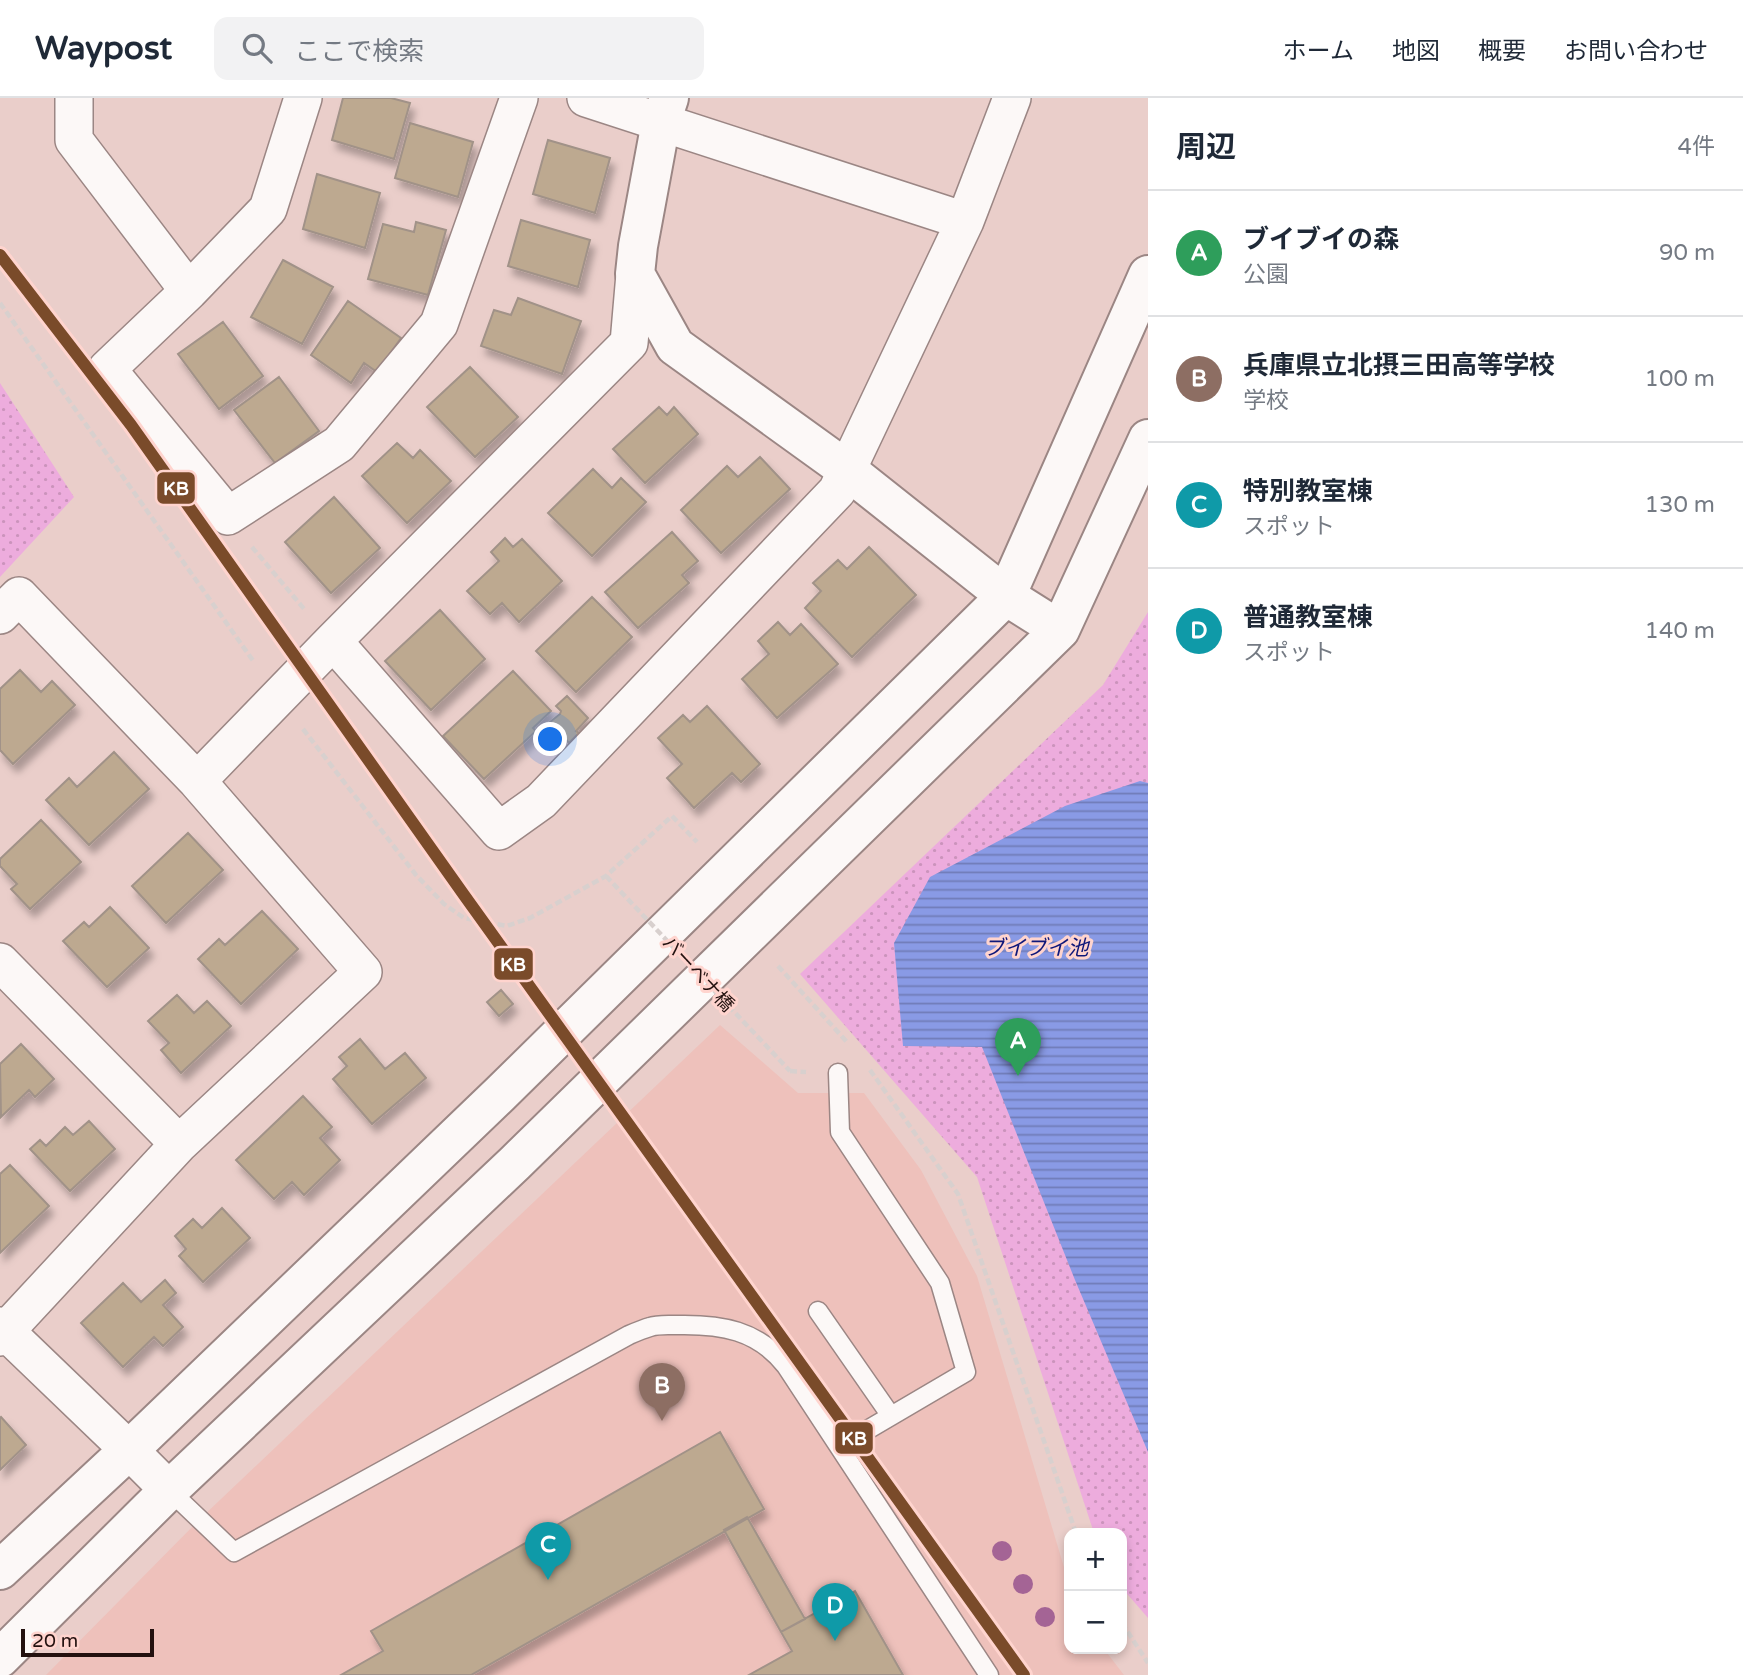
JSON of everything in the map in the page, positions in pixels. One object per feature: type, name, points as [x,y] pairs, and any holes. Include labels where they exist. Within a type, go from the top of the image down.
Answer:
[{"type":"street","points":[[74,98],[74,140],[189,291]]},
{"type":"street","points":[[303,98],[268,209],[189,291],[107,369],[228,516],[339,444],[439,324],[519,98]]},
{"type":"street","points":[[586,98],[665,110],[965,221]]},
{"type":"street","points":[[332,642],[499,831],[541,801],[837,491],[965,221],[1012,98]]},
{"type":"street","points":[[197,781],[629,343],[638,246],[665,110]]},
{"type":"street","points":[[635,274],[675,346],[847,470],[1006,596],[1060,630]]},
{"type":"street","points":[[0,1570],[500,1094],[1006,596],[1148,275]]},
{"type":"street","points":[[0,1658],[169,1490],[505,1172],[1060,630],[1148,439]]},
{"type":"street","points":[[0,615],[19,596],[197,781],[363,972],[179,1144],[2,1332],[169,1490]]},
{"type":"street","points":[[0,962],[179,1144]]},
{"type":"lane","points":[[838,1073],[840,1132],[940,1283],[966,1372],[840,1446]]},
{"type":"lane","points":[[818,1311],[891,1416]]},
{"type":"lane","points":[[169,1490],[234,1552],[629,1335],[652,1326],[719,1326],[760,1341],[775,1352],[786,1366],[989,1675]]},
{"type":"path","points":[[0,303],[279,697],[416,875],[443,904],[464,918],[507,926],[530,918],[606,876],[672,816],[725,873]]},
{"type":"path","points":[[228,516],[332,642]]},
{"type":"path","name":"バーベナ橋","points":[[606,876],[790,1071]]},
{"type":"path","points":[[749,934],[849,1044]]},
{"type":"path","points":[[1127,1631],[1148,1663]]},
{"type":"shaded area","points":[[0,383],[74,497],[0,577]]},
{"type":"shaded area","points":[[1148,612],[1148,1618],[1127,1594],[1127,1528],[1092,1528],[977,1177],[800,974],[1103,685]]},
{"type":"shaded area","points":[[720,1025],[798,1093],[864,1093],[921,1170],[977,1276],[1064,1567],[1064,1654],[1108,1654],[1124,1675],[46,1675],[201,1518]]},
{"type":"water","name":"ブイブイ池","points":[[1140,781],[1148,783],[1148,1452],[1075,1280],[982,1047],[903,1046],[894,943],[930,877],[1065,806]]},
{"type":"building","points":[[343,98],[391,98],[410,103],[394,159],[332,140]]},
{"type":"building","points":[[410,123],[473,142],[458,197],[395,178]]},
{"type":"building","points":[[548,140],[610,158],[595,213],[533,194]]},
{"type":"building","points":[[317,174],[380,193],[365,248],[303,229]]},
{"type":"building","points":[[521,220],[590,240],[578,287],[508,266]]},
{"type":"building","points":[[416,222],[446,230],[428,295],[368,279],[383,224],[414,232]]},
{"type":"building","points":[[283,260],[333,287],[302,344],[251,317]]},
{"type":"building","points":[[518,298],[581,321],[562,374],[481,346],[494,310],[511,315]]},
{"type":"building","points":[[348,301],[401,338],[377,372],[364,363],[351,383],[311,355]]},
{"type":"building","points":[[223,322],[263,376],[219,409],[178,354]]},
{"type":"building","points":[[470,367],[518,417],[475,457],[427,407]]},
{"type":"building","points":[[279,377],[319,431],[275,463],[234,410]]},
{"type":"building","points":[[659,407],[667,415],[674,407],[698,434],[645,483],[613,449]]},
{"type":"building","points":[[397,443],[413,458],[420,450],[451,481],[407,523],[362,476]]},
{"type":"building","points":[[760,457],[790,489],[721,553],[681,510],[727,466],[738,477]]},
{"type":"building","points":[[593,469],[612,488],[621,478],[646,502],[592,556],[548,513]]},
{"type":"building","points":[[334,497],[380,548],[331,593],[285,542]]},
{"type":"building","points":[[672,532],[698,561],[682,575],[689,583],[638,628],[605,592]]},
{"type":"building","points":[[505,538],[513,547],[522,539],[562,581],[519,622],[502,603],[490,614],[467,591],[499,561],[491,552]]},
{"type":"building","points":[[869,547],[916,595],[852,657],[805,608],[821,591],[813,583],[838,560],[847,569]]},
{"type":"building","points":[[592,597],[632,637],[576,692],[536,651]]},
{"type":"building","points":[[440,610],[485,659],[431,710],[385,661]]},
{"type":"building","points":[[778,622],[790,635],[801,624],[838,664],[777,718],[742,679],[769,654],[758,641]]},
{"type":"building","points":[[20,670],[41,692],[52,681],[75,705],[13,764],[0,750],[0,689]]},
{"type":"building","points":[[513,671],[551,711],[533,728],[536,731],[484,779],[443,736]]},
{"type":"building","points":[[567,696],[588,718],[569,743],[550,722],[560,714],[561,711],[556,706]]},
{"type":"building","points":[[707,706],[760,764],[741,782],[732,773],[694,808],[667,778],[682,764],[658,738],[683,715],[690,722]]},
{"type":"building","points":[[114,752],[149,789],[89,845],[46,800],[69,778],[77,787]]},
{"type":"building","points":[[41,820],[81,862],[30,909],[11,889],[17,884],[0,866],[0,859]]},
{"type":"building","points":[[188,833],[223,870],[166,923],[132,886]]},
{"type":"building","points":[[110,907],[149,948],[107,987],[63,941],[84,922],[89,927]]},
{"type":"building","points":[[262,911],[298,949],[241,1004],[198,959],[219,939],[225,945]]},
{"type":"building","points":[[501,990],[513,1004],[499,1016],[487,1002]]},
{"type":"building","points":[[177,995],[194,1013],[207,1001],[231,1026],[181,1073],[161,1050],[169,1043],[148,1021]]},
{"type":"building","points":[[360,1039],[385,1069],[405,1053],[426,1078],[372,1124],[333,1079],[347,1066],[339,1057]]},
{"type":"building","points":[[21,1044],[54,1079],[35,1097],[29,1090],[1,1117],[0,1064]]},
{"type":"building","points":[[303,1096],[332,1127],[320,1138],[340,1160],[304,1195],[292,1182],[274,1199],[236,1160]]},
{"type":"building","points":[[89,1121],[115,1149],[70,1191],[30,1149],[40,1140],[46,1146],[65,1127],[73,1135]]},
{"type":"building","points":[[10,1165],[49,1206],[0,1253],[0,1174]]},
{"type":"building","points":[[222,1208],[250,1238],[203,1282],[179,1256],[186,1249],[175,1236],[193,1219],[202,1228]]},
{"type":"building","points":[[165,1280],[176,1293],[163,1305],[183,1327],[163,1346],[154,1337],[123,1367],[81,1323],[123,1283],[141,1302]]},
{"type":"building","points":[[0,1418],[26,1445],[0,1470]]},
{"type":"building","points":[[720,1432],[764,1509],[471,1675],[341,1675],[383,1651],[371,1631]]},
{"type":"building","points":[[747,1517],[805,1619],[781,1632],[724,1530]]},
{"type":"building","points":[[855,1591],[903,1675],[749,1675],[792,1651],[781,1632]]},
{"type":"transit line","name":"KB","points":[[0,255],[131,425],[464,895],[1024,1675]]},
{"type":"place","name":"ブイブイの森","points":[[1018,1076]]},
{"type":"place","name":"兵庫県立北摂三田高等学校","points":[[662,1421]]},
{"type":"place","name":"特別教室棟","points":[[548,1580]]},
{"type":"place","name":"普通教室棟","points":[[835,1641]]}]
